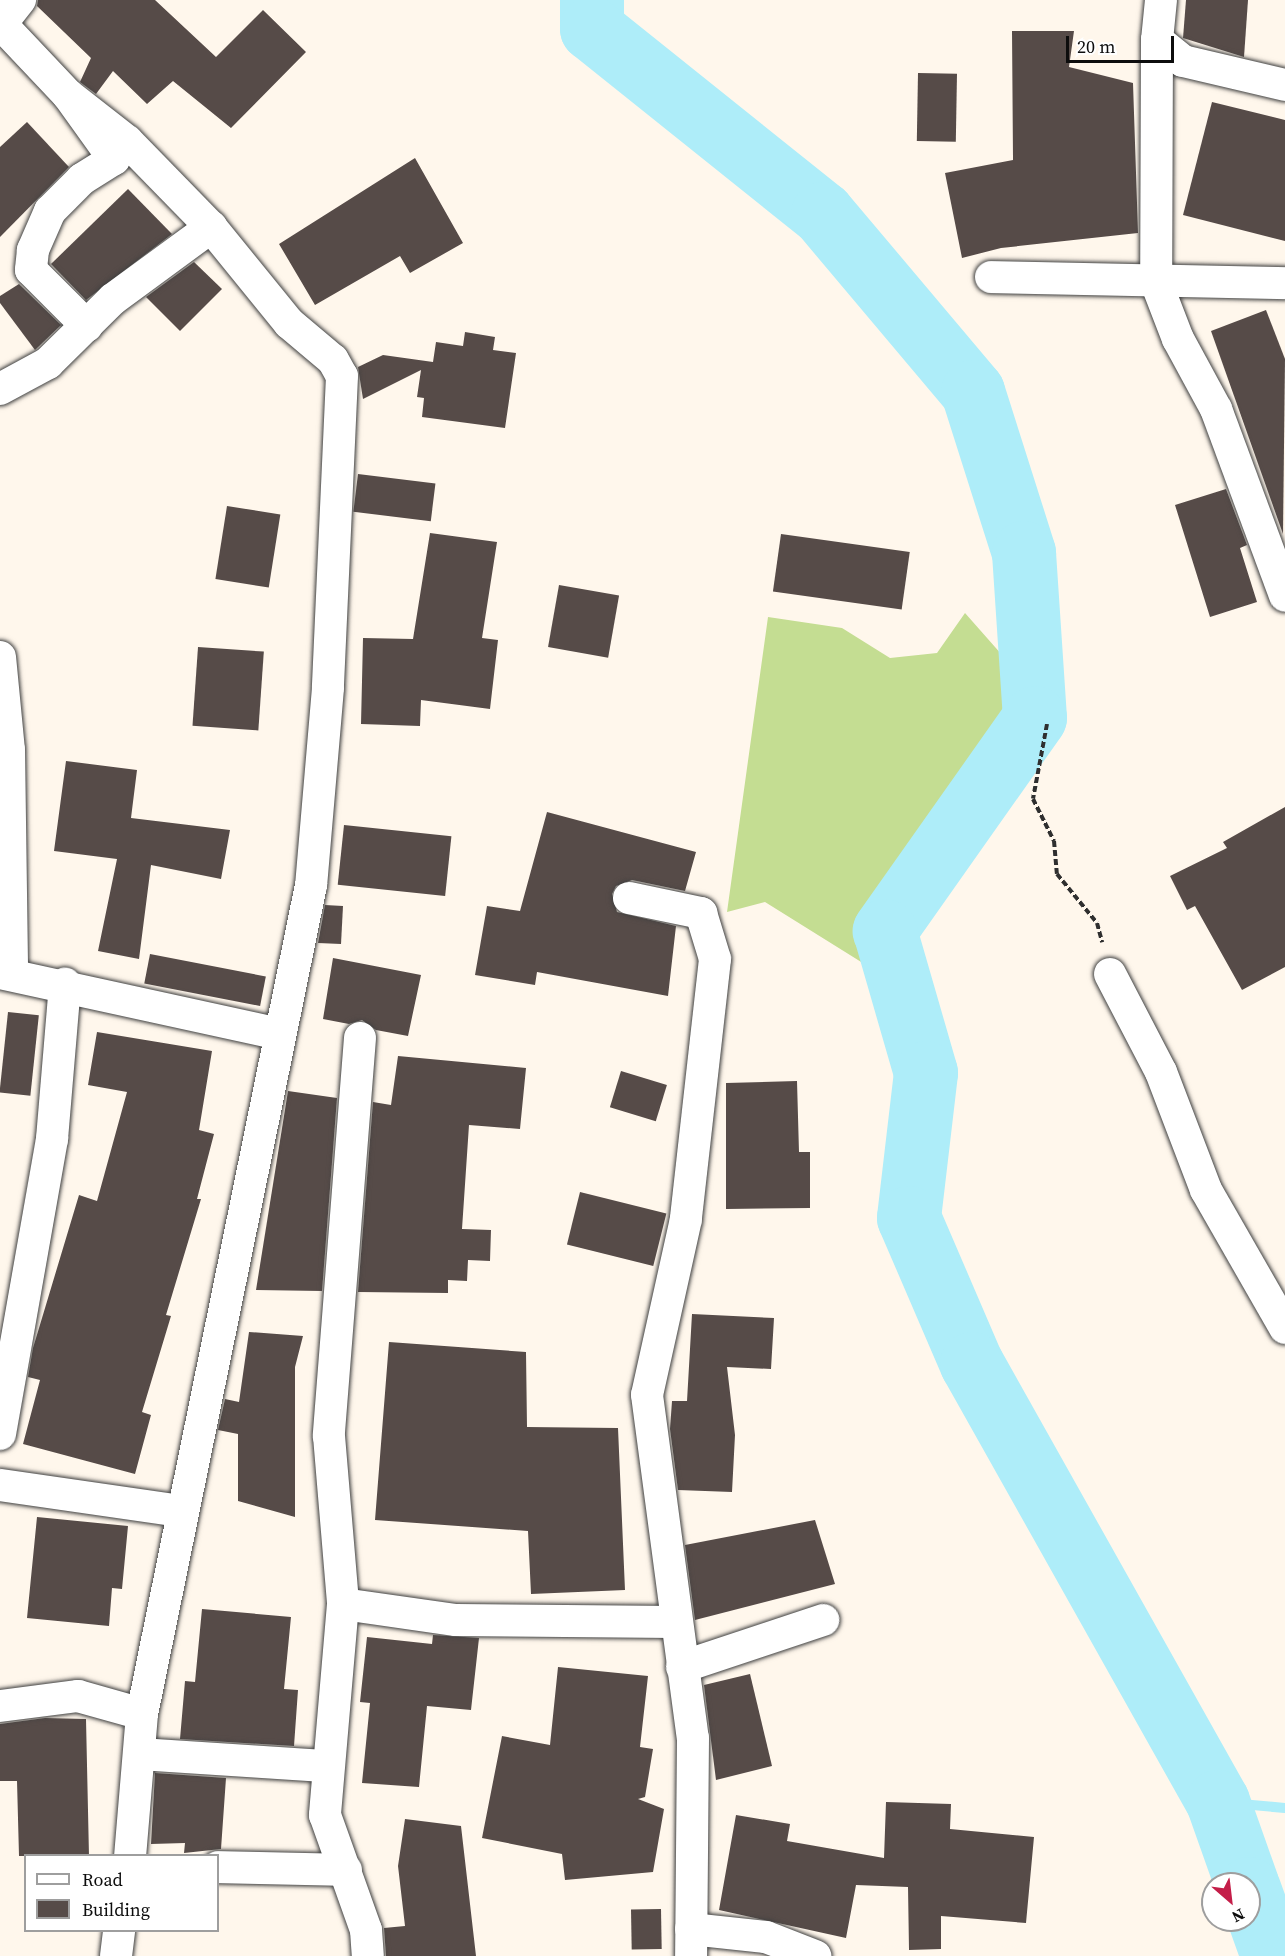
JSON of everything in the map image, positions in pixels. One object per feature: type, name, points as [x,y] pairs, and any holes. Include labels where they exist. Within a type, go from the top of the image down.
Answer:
[{"type":"street","points":[[20,0],[0,23],[68,95],[114,159],[82,179],[51,211],[31,270],[87,326]]},
{"type":"street","points":[[1161,0],[1157,40],[1156,282],[1178,339],[1216,409],[1285,596]]},
{"type":"street","points":[[1157,40],[1201,68],[1285,86]]},
{"type":"street","points":[[68,95],[127,141],[211,227],[289,323],[337,368],[328,688],[311,885],[181,1511],[142,1714],[130,1854]]},
{"type":"street","points":[[0,389],[48,363],[113,299],[211,227]]},
{"type":"street","points":[[991,277],[1086,275],[1156,282],[1285,283]]},
{"type":"street","points":[[0,657],[9,750],[6,974],[64,984],[279,1034]]},
{"type":"street","points":[[629,898],[702,913],[715,959],[686,1219],[647,1395],[674,1622],[693,1737],[691,1942],[766,1936],[815,1956]]},
{"type":"street","points":[[1110,974],[1161,1072],[1206,1190],[1285,1328]]},
{"type":"street","points":[[0,1434],[52,1139],[64,984]]},
{"type":"street","points":[[360,1038],[329,1436],[343,1604],[325,1815],[366,1930],[368,1956]]},
{"type":"street","points":[[0,1485],[181,1511]]},
{"type":"street","points":[[343,1604],[456,1620],[674,1622]]},
{"type":"street","points":[[682,1667],[823,1620]]},
{"type":"street","points":[[0,1706],[78,1696],[142,1714]]},
{"type":"street","points":[[140,1754],[328,1766]]},
{"type":"street","points":[[219,1867],[346,1870]]},
{"type":"street","points":[[116,1956],[119,1932]]},
{"type":"path","points":[[1047,724],[1032,799],[1054,841],[1057,874],[1097,923],[1110,974]]},
{"type":"green space","points":[[965,613],[1010,664],[1021,718],[866,965],[765,902],[727,912],[768,617],[842,628],[890,658],[937,653]]},
{"type":"building","points":[[38,0],[155,0],[216,57],[263,10],[306,52],[231,128],[173,81],[147,104],[113,71],[96,94],[80,82],[91,58],[37,6]]},
{"type":"building","points":[[1186,0],[1248,0],[1244,57],[1183,38]]},
{"type":"building","points":[[1012,31],[1074,31],[1069,67],[1133,83],[1138,233],[1001,248],[962,258],[945,173],[1013,160]]},
{"type":"building","points":[[918,73],[957,74],[956,142],[917,141]]},
{"type":"building","points":[[1212,102],[1285,120],[1285,241],[1183,215]]},
{"type":"building","points":[[27,122],[69,167],[0,237],[0,147]]},
{"type":"building","points":[[415,158],[463,243],[410,273],[400,256],[315,305],[279,244]]},
{"type":"building","points":[[128,189],[172,234],[86,300],[51,264]]},
{"type":"building","points":[[194,262],[222,289],[180,331],[146,297]]},
{"type":"building","points":[[19,284],[61,325],[35,350],[0,303],[0,296]]},
{"type":"building","points":[[1266,310],[1285,359],[1283,534],[1211,331]]},
{"type":"building","points":[[465,332],[495,337],[493,350],[516,353],[505,428],[422,417],[424,398],[417,397],[421,370],[363,399],[358,367],[383,355],[433,362],[436,342],[463,346]]},
{"type":"building","points":[[358,474],[435,484],[431,521],[353,512]]},
{"type":"building","points":[[1226,489],[1247,545],[1240,548],[1257,602],[1210,617],[1175,505]]},
{"type":"building","points":[[227,506],[280,514],[269,588],[215,579]]},
{"type":"building","points":[[430,533],[497,542],[482,638],[498,640],[490,709],[421,700],[420,726],[361,724],[363,638],[413,639]]},
{"type":"building","points":[[781,534],[910,552],[902,610],[773,591]]},
{"type":"building","points":[[559,585],[619,596],[608,658],[548,647]]},
{"type":"building","points":[[198,647],[264,652],[258,730],[192,726]]},
{"type":"building","points":[[66,761],[137,770],[131,818],[230,830],[221,879],[151,865],[139,959],[98,951],[117,859],[54,851]]},
{"type":"building","points":[[1285,807],[1285,967],[1242,990],[1195,906],[1187,910],[1170,876],[1227,848],[1223,842]]},
{"type":"building","points":[[547,812],[696,852],[685,891],[632,880],[616,886],[612,894],[617,912],[676,926],[668,996],[537,972],[535,985],[475,975],[487,906],[520,911]]},
{"type":"building","points":[[344,825],[451,836],[445,896],[338,885]]},
{"type":"building","points":[[325,905],[343,906],[341,944],[318,943]]},
{"type":"building","points":[[150,954],[266,977],[260,1006],[144,983]]},
{"type":"building","points":[[333,958],[421,975],[408,1036],[376,1030],[362,1020],[349,1024],[323,1019]]},
{"type":"building","points":[[8,1012],[39,1015],[30,1096],[0,1093]]},
{"type":"building","points":[[97,1032],[212,1051],[199,1130],[214,1134],[197,1199],[201,1199],[166,1315],[171,1316],[142,1412],[151,1415],[135,1474],[23,1444],[40,1380],[28,1377],[33,1348],[79,1195],[97,1201],[127,1092],[88,1085]]},
{"type":"building","points":[[398,1056],[526,1068],[520,1129],[469,1125],[462,1229],[491,1230],[490,1261],[468,1260],[467,1281],[448,1280],[448,1293],[358,1292],[373,1102],[391,1105]]},
{"type":"building","points":[[621,1071],[667,1085],[656,1121],[610,1107]]},
{"type":"building","points":[[797,1081],[799,1152],[810,1152],[810,1208],[726,1209],[726,1083]]},
{"type":"building","points":[[288,1091],[337,1098],[322,1291],[256,1290]]},
{"type":"building","points":[[580,1192],[666,1214],[653,1266],[567,1244]]},
{"type":"building","points":[[692,1314],[774,1318],[771,1369],[727,1367],[735,1435],[732,1492],[678,1490],[670,1429],[672,1401],[687,1401]]},
{"type":"building","points":[[249,1332],[303,1336],[295,1367],[295,1517],[238,1501],[238,1434],[218,1430],[225,1399],[239,1402]]},
{"type":"building","points":[[389,1342],[526,1352],[527,1427],[618,1428],[625,1590],[531,1594],[528,1531],[375,1520]]},
{"type":"building","points":[[37,1517],[128,1526],[122,1589],[112,1588],[109,1626],[27,1618]]},
{"type":"building","points":[[815,1520],[835,1584],[695,1620],[685,1545]]},
{"type":"building","points":[[202,1609],[291,1617],[284,1689],[298,1690],[294,1746],[180,1739],[185,1681],[195,1682]]},
{"type":"building","points":[[433,1635],[479,1638],[471,1710],[427,1706],[419,1787],[362,1783],[370,1703],[360,1702],[367,1637],[432,1644]]},
{"type":"building","points":[[558,1667],[648,1676],[640,1747],[653,1749],[645,1797],[638,1799],[664,1809],[653,1872],[565,1880],[562,1854],[482,1838],[502,1736],[550,1745]]},
{"type":"building","points":[[750,1674],[772,1766],[716,1780],[704,1685]]},
{"type":"building","points":[[45,1718],[86,1719],[89,1854],[24,1854],[24,1856],[19,1856],[17,1781],[0,1781],[0,1724]]},
{"type":"building","points":[[155,1773],[226,1778],[221,1849],[184,1853],[185,1843],[151,1844]]},
{"type":"building","points":[[886,1802],[951,1804],[950,1829],[1034,1837],[1026,1923],[941,1916],[941,1949],[909,1950],[908,1887],[856,1885],[846,1938],[719,1910],[736,1815],[790,1824],[787,1841],[884,1858]]},
{"type":"building","points":[[405,1819],[461,1826],[476,1956],[386,1956],[384,1928],[405,1926],[398,1866]]},
{"type":"building","points":[[661,1909],[662,1949],[632,1950],[631,1910]]},
{"type":"waterway","points":[[592,0],[592,29],[823,214],[973,392],[1024,553],[1035,718],[885,931],[926,1073],[909,1218],[972,1364],[1218,1802],[1243,1872]]},
{"type":"waterway","points":[[1218,1802],[1285,1808]]},
{"type":"waterway","points":[[1261,1922],[1273,1956]]}]
